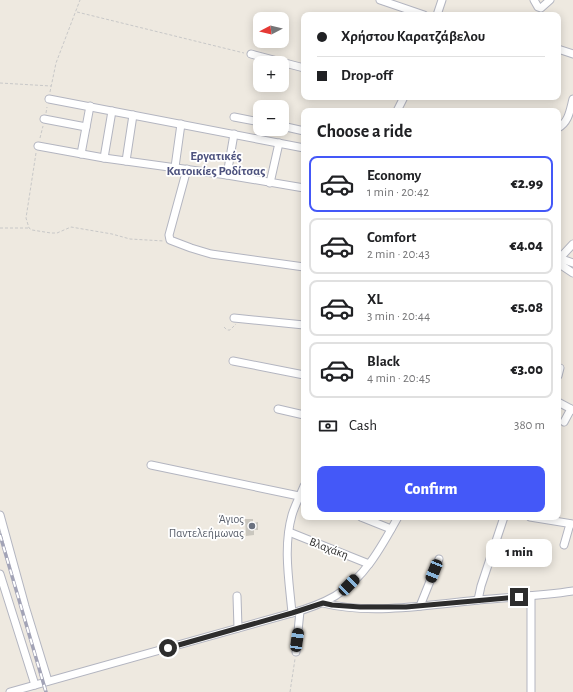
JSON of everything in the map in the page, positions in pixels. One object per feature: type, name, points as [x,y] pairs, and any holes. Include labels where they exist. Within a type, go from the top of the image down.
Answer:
[{"type":"street","points":[[380,0],[415,12]]},
{"type":"street","points":[[438,12],[442,0]]},
{"type":"street","points":[[534,0],[541,11],[550,0]]},
{"type":"street","points":[[561,50],[573,54]]},
{"type":"street","points":[[251,54],[301,67]]},
{"type":"street","points":[[49,99],[301,147]]},
{"type":"street","points":[[561,125],[567,120],[573,99]]},
{"type":"street","points":[[81,154],[90,106]]},
{"type":"street","points":[[104,158],[112,111]]},
{"type":"street","points":[[126,161],[133,115]]},
{"type":"street","points":[[234,117],[253,121]]},
{"type":"street","points":[[44,119],[86,127]]},
{"type":"street","points":[[175,167],[181,124]]},
{"type":"street","points":[[289,128],[301,130]]},
{"type":"street","points":[[227,175],[234,134]]},
{"type":"street","points":[[270,183],[279,143]]},
{"type":"street","points":[[38,146],[104,158],[175,167],[301,188]]},
{"type":"street","points":[[187,169],[170,237],[191,248],[211,254],[301,267]]},
{"type":"street","points":[[561,258],[573,244]]},
{"type":"street","points":[[561,261],[573,263]]},
{"type":"street","points":[[561,263],[573,272]]},
{"type":"street","points":[[237,318],[301,325]]},
{"type":"street","points":[[232,361],[301,374]]},
{"type":"street","points":[[561,404],[572,409],[564,422]]},
{"type":"street","points":[[278,409],[301,414]]},
{"type":"street","points":[[151,465],[301,495],[292,513],[288,532],[287,560],[292,613]]},
{"type":"street","points":[[0,515],[46,682]]},
{"type":"street","points":[[368,520],[391,529]]},
{"type":"street","points":[[10,692],[300,611],[323,603],[336,596],[349,585],[369,564],[396,520]]},
{"type":"street","points":[[478,600],[481,586],[503,520]]},
{"type":"street","points":[[548,520],[572,524],[564,545]]},
{"type":"street","name":"Βλαχάκη","points":[[288,532],[369,564]]},
{"type":"street","points":[[420,606],[439,559]]},
{"type":"street","points":[[0,574],[35,685]]},
{"type":"street","points":[[323,603],[360,607],[420,606],[531,596],[573,590]]},
{"type":"street","points":[[237,596],[238,628]]},
{"type":"street","points":[[530,692],[531,596]]},
{"type":"street","points":[[296,652],[300,611]]},
{"type":"path","points":[[29,228],[26,218],[38,146],[56,63],[80,0]]},
{"type":"path","points":[[76,11],[251,54]]},
{"type":"path","points":[[0,83],[52,86]]},
{"type":"path","points":[[0,228],[29,228],[32,230],[51,233],[57,233],[71,228],[112,234],[130,240],[159,242],[170,237]]},
{"type":"path","points":[[224,326],[227,330],[230,330],[233,328],[237,318]]},
{"type":"path","points":[[290,692],[296,652]]},
{"type":"building","name":"Άγιος Παντελεήμωνας","points":[[245,519],[253,519],[253,523],[258,522],[258,530],[254,530],[254,535],[246,536]]},
{"type":"railway","points":[[0,535],[46,692]]},
{"type":"place","name":"Άγιος Παντελεήμωνας","points":[[252,526]]},
{"type":"district","name":"Εργατικές Κατοικίες Ροδίτσας","points":[[216,164]]},
{"type":"route","points":[[168,648],[323,603],[344,606],[384,608],[519,597]]}]
